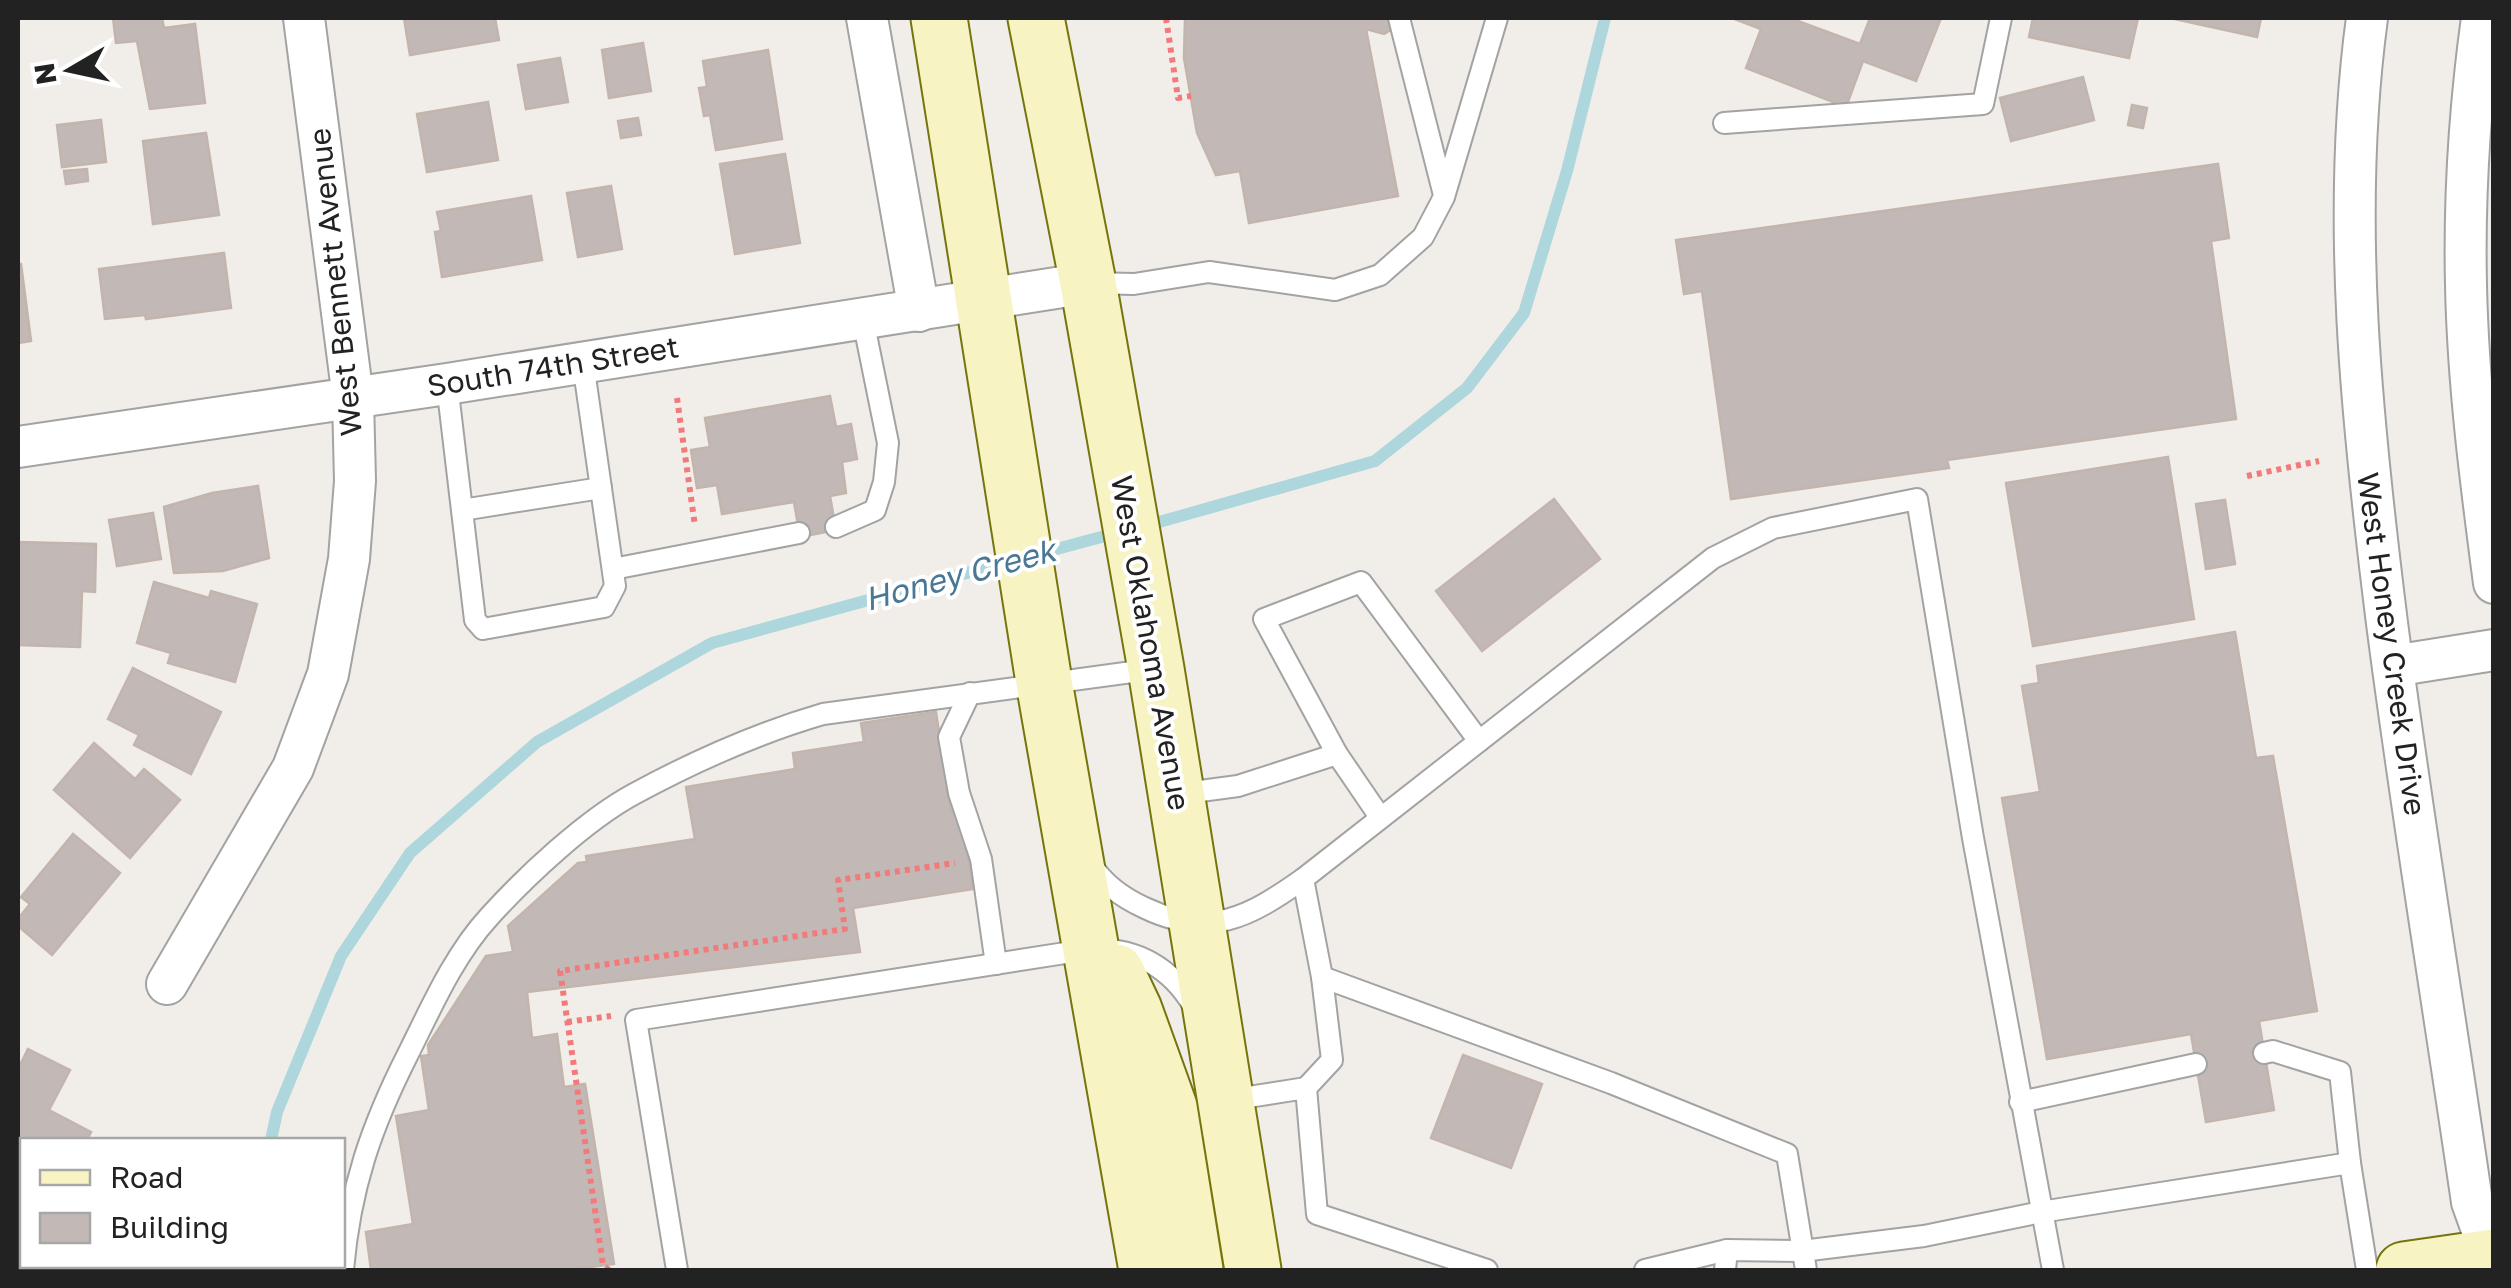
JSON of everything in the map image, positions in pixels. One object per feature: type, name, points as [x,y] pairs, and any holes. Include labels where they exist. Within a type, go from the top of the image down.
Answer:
[{"type":"main road","points":[[939,18],[1041,660],[1081,896],[1098,949],[1147,1270]]},
{"type":"main road","name":"West Oklahoma Avenue","points":[[1036,18],[1088,283],[1156,668],[1252,1270]]},
{"type":"main road","points":[[1098,949],[1134,1010],[1162,1082],[1195,1270]]},
{"type":"main road","points":[[2404,1270],[2492,1259]]},
{"type":"street","name":"West Bennett Avenue","points":[[168,984],[294,768],[328,674],[349,559],[355,480],[354,398],[304,18]]},
{"type":"street","points":[[867,18],[919,311]]},
{"type":"street","name":"West Honey Creek Drive","points":[[2366,18],[2354,233],[2366,457],[2472,1202],[2492,1259]]},
{"type":"street","points":[[2482,18],[2472,89],[2466,284],[2478,458],[2494,583]]},
{"type":"street","name":"South 74th Street","points":[[18,448],[1088,283]]},
{"type":"street","points":[[2393,666],[2494,650]]},
{"type":"lane","points":[[1399,18],[1444,198]]},
{"type":"lane","points":[[1088,283],[1134,284],[1209,272],[1336,290],[1380,275],[1423,237],[1444,198],[1497,18]]},
{"type":"lane","points":[[1724,124],[1983,104],[2001,18]]},
{"type":"lane","points":[[836,526],[876,510],[884,482],[888,442],[863,320]]},
{"type":"lane","points":[[447,384],[475,620],[483,630],[604,607],[616,586],[583,363]]},
{"type":"lane","points":[[462,510],[601,488]]},
{"type":"lane","points":[[1067,813],[1093,868],[1122,897],[1158,914],[1196,924],[1234,920],[1304,879],[1702,566],[1742,541],[1773,528],[1916,499],[2020,1102],[2053,1270]]},
{"type":"lane","points":[[613,569],[799,533]]},
{"type":"lane","points":[[1380,817],[1337,754],[1264,619],[1361,582],[1479,740]]},
{"type":"lane","points":[[345,1246],[347,1221],[376,1118],[437,994],[487,919],[562,846],[631,795],[791,724],[823,714],[970,693],[1041,660],[1156,668]]},
{"type":"lane","points":[[970,693],[949,737],[959,793],[981,859],[996,964]]},
{"type":"lane","points":[[1176,794],[1238,786],[1337,754]]},
{"type":"lane","points":[[1304,879],[1332,1060],[1306,1088],[1318,1214],[1487,1270]]},
{"type":"lane","points":[[671,1270],[636,1020],[1098,949],[1142,957],[1171,976],[1192,1002],[1222,1080],[1306,1088]]},
{"type":"lane","points":[[1322,978],[1595,1077],[1787,1154],[1804,1261]]},
{"type":"lane","points":[[2264,1053],[2274,1051],[2340,1072],[2367,1270]]},
{"type":"lane","points":[[2020,1102],[2196,1064]]},
{"type":"lane","points":[[1644,1270],[1726,1260],[1804,1261],[2041,1212],[2350,1163]]},
{"type":"path","points":[[1166,18],[1178,98],[1191,96]]},
{"type":"path","points":[[676,398],[698,552]]},
{"type":"path","points":[[2247,476],[2319,461]]},
{"type":"path","points":[[567,1022],[615,1015],[636,1020]]},
{"type":"building","points":[[113,18],[162,18],[164,28],[195,24],[205,103],[150,109],[137,41],[116,43]]},
{"type":"building","points":[[404,18],[495,18],[499,40],[410,55]]},
{"type":"building","points":[[1185,18],[1411,18],[1384,34],[1366,29],[1398,196],[1249,223],[1240,171],[1216,175],[1197,133],[1184,58]]},
{"type":"building","points":[[1732,18],[1790,18],[1860,44],[1870,18],[1941,18],[1916,81],[1863,61],[1846,107],[1746,68],[1761,29]]},
{"type":"building","points":[[2033,18],[2138,18],[2129,58],[2029,37]]},
{"type":"building","points":[[2170,18],[2261,18],[2257,37]]},
{"type":"building","points":[[643,43],[651,91],[609,98],[602,50]]},
{"type":"building","points":[[768,50],[782,139],[716,150],[710,115],[704,116],[699,88],[707,87],[703,61]]},
{"type":"building","points":[[560,58],[568,102],[526,109],[518,65]]},
{"type":"building","points":[[2083,77],[2094,120],[2011,141],[2000,98]]},
{"type":"building","points":[[488,102],[498,160],[427,172],[417,114]]},
{"type":"building","points":[[2132,105],[2147,108],[2143,128],[2128,125]]},
{"type":"building","points":[[638,118],[641,135],[621,138],[618,121]]},
{"type":"building","points":[[101,120],[106,162],[62,167],[57,125]]},
{"type":"building","points":[[206,133],[219,215],[153,224],[143,141]]},
{"type":"building","points":[[785,154],[800,243],[735,254],[720,164]]},
{"type":"building","points":[[2218,164],[2229,238],[2211,241],[2236,419],[1947,460],[1949,468],[1731,499],[1702,291],[1684,294],[1676,240]]},
{"type":"building","points":[[87,169],[88,181],[66,184],[64,171]]},
{"type":"building","points":[[611,186],[622,249],[578,257],[567,193]]},
{"type":"building","points":[[531,196],[542,260],[442,277],[435,232],[441,231],[437,212]]},
{"type":"building","points":[[224,253],[231,308],[146,319],[145,315],[105,319],[99,269]]},
{"type":"building","points":[[18,264],[31,341],[18,343]]},
{"type":"building","points":[[830,396],[836,427],[851,424],[857,459],[842,462],[846,493],[830,496],[836,530],[800,537],[794,502],[722,514],[717,485],[697,488],[691,450],[710,447],[705,418]]},
{"type":"building","points":[[2168,457],[2194,619],[2033,646],[2006,483]]},
{"type":"building","points":[[258,486],[269,558],[223,571],[174,573],[164,507],[212,493]]},
{"type":"building","points":[[1554,499],[1600,559],[1482,651],[1436,591]]},
{"type":"building","points":[[2225,500],[2235,564],[2206,569],[2196,504]]},
{"type":"building","points":[[153,513],[161,559],[117,566],[109,520]]},
{"type":"building","points":[[18,542],[96,544],[95,592],[82,591],[80,647],[18,645]]},
{"type":"building","points":[[154,582],[209,598],[211,591],[257,604],[235,682],[168,663],[171,653],[137,643]]},
{"type":"building","points":[[2235,632],[2256,758],[2273,756],[2317,1011],[2259,1021],[2274,1110],[2206,1122],[2191,1034],[2047,1059],[2002,798],[2040,792],[2022,686],[2039,683],[2037,666]]},
{"type":"building","points":[[133,668],[221,712],[191,774],[134,745],[139,735],[108,719]]},
{"type":"building","points":[[936,712],[951,812],[961,810],[973,889],[853,908],[860,952],[527,992],[532,1038],[557,1034],[564,1087],[585,1084],[614,1264],[567,1270],[371,1270],[366,1232],[413,1224],[396,1116],[429,1110],[421,1056],[429,1055],[428,1045],[486,956],[513,952],[508,926],[578,863],[587,862],[586,856],[695,839],[686,787],[795,769],[793,753],[864,742],[861,723]]},
{"type":"building","points":[[94,743],[135,779],[144,769],[180,800],[130,858],[54,790]]},
{"type":"building","points":[[73,834],[120,873],[52,955],[18,926],[18,919],[30,904],[21,897]]},
{"type":"building","points":[[28,1049],[70,1070],[49,1110],[91,1132],[88,1138],[20,1138],[18,1163],[18,1069]]},
{"type":"building","points":[[1463,1055],[1542,1084],[1511,1168],[1431,1138]]},
{"type":"waterway","name":"Honey Creek","points":[[1145,526],[1375,461],[1467,388],[1524,313],[1567,171],[1605,18]]},
{"type":"waterway","name":"Honey Creek","points":[[1038,554],[1120,532]]},
{"type":"waterway","name":"Honey Creek","points":[[271,1138],[277,1112],[341,956],[410,853],[537,742],[712,643],[1014,560]]}]
